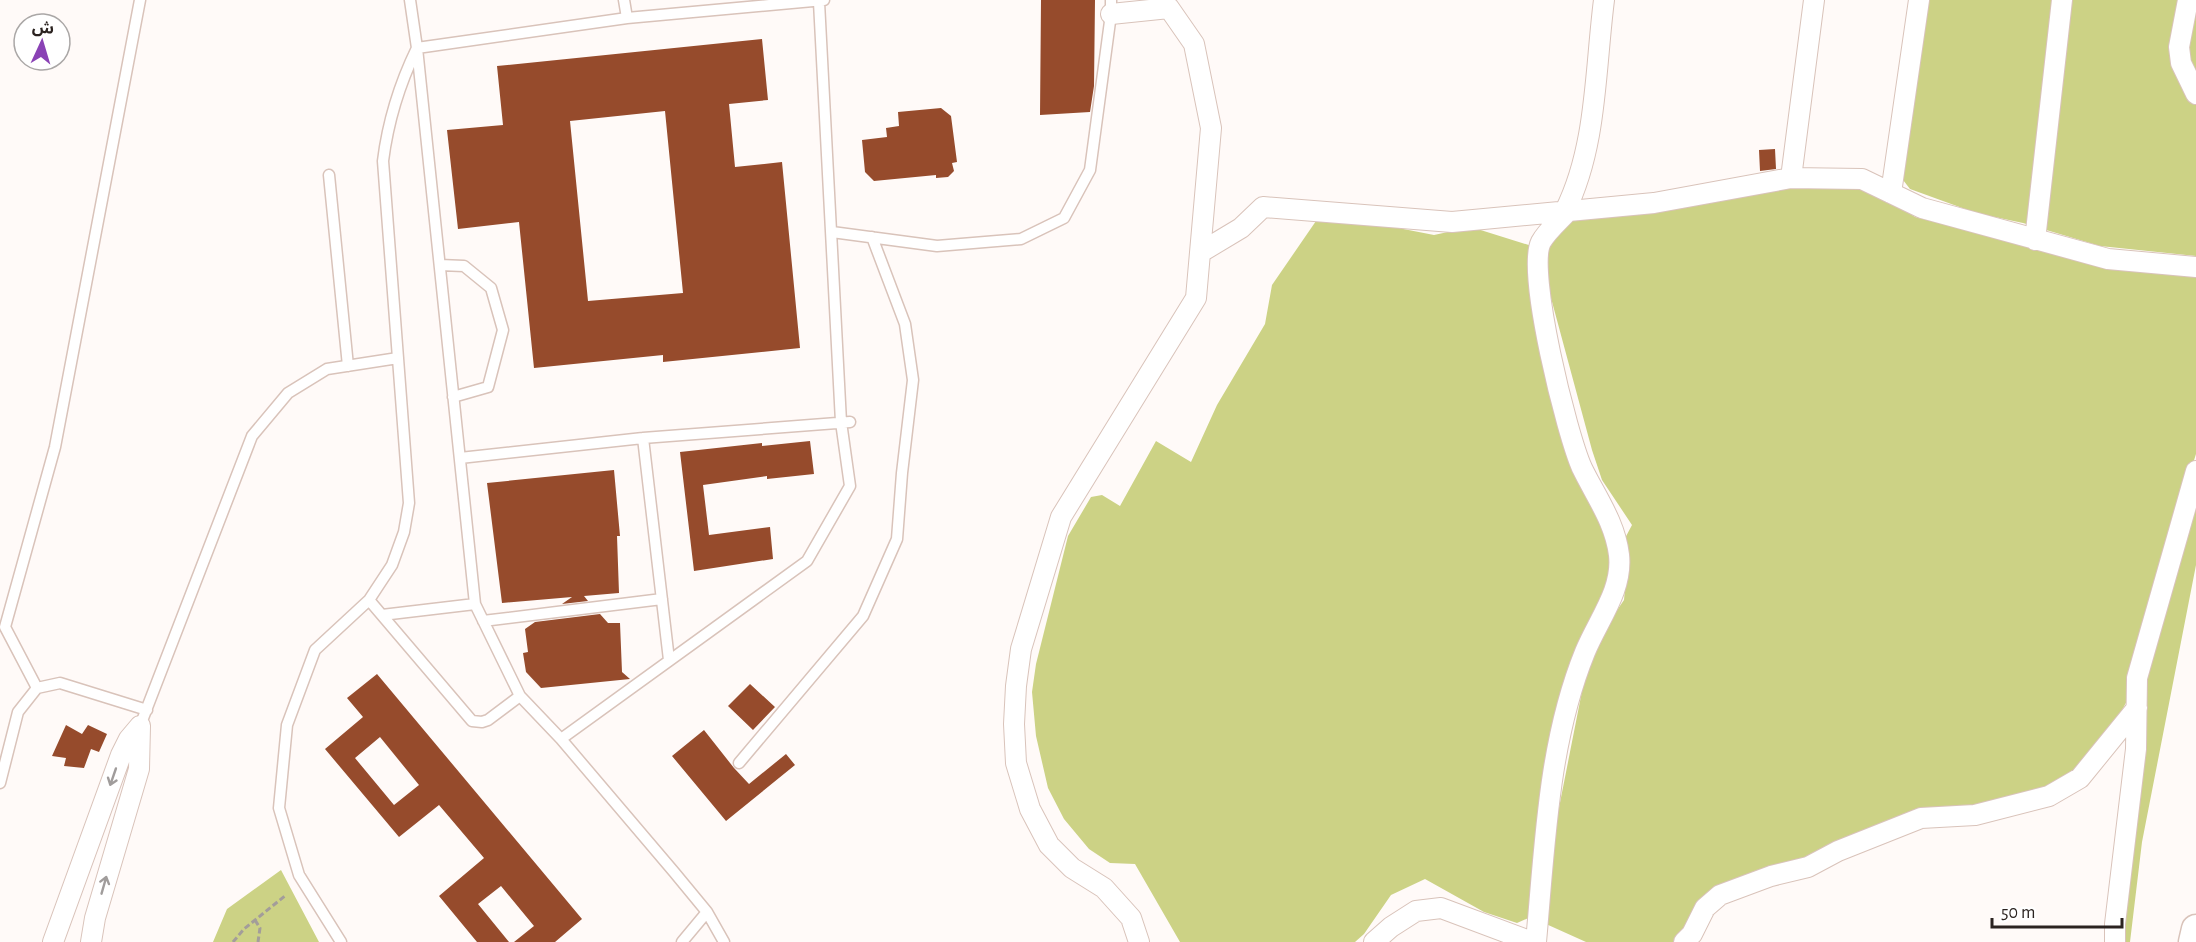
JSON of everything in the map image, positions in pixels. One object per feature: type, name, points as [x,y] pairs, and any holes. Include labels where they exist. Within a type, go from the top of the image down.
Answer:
[{"type":"main road","points":[[2193,942],[2196,929]]},
{"type":"street","points":[[1374,942],[1391,927],[1416,911],[1441,908],[1534,942],[1550,798],[1563,718],[1585,652],[1620,574],[1619,555],[1614,534],[1603,505],[1582,467],[1566,424],[1542,310],[1538,265],[1541,242],[1566,211],[1576,189],[1589,132],[1604,0]]},
{"type":"street","points":[[1791,178],[1814,0]]},
{"type":"street","points":[[1891,193],[1919,0]]},
{"type":"street","points":[[2035,240],[2062,0]]},
{"type":"street","points":[[2188,0],[2179,47],[2181,63],[2196,94]]},
{"type":"street","points":[[1111,7],[1169,8],[1194,44],[1211,128],[1196,298],[1061,517],[1021,649],[1014,724],[1016,763],[1030,809],[1049,845],[1072,868],[1104,888],[1131,918],[1139,942]]},
{"type":"street","points":[[1201,252],[1240,228],[1263,207],[1452,222],[1654,203],[1791,178],[1862,179],[1922,208],[2035,240],[2108,259],[2196,267]]},
{"type":"street","points":[[2115,942],[2115,924],[2136,749],[2137,678],[2196,471]]},
{"type":"street","points":[[1684,942],[1692,933],[1705,908],[1720,895],[1771,876],[1808,867],[1838,851],[1921,818],[1975,815],[2049,796],[2079,778],[2136,708]]},
{"type":"street","points":[[53,942],[121,755],[143,718]]},
{"type":"street","points":[[91,942],[95,918],[139,769],[143,718]]},
{"type":"street","points":[[95,828],[119,836]]},
{"type":"lane","points":[[37,688],[5,627],[55,447],[140,0]]},
{"type":"lane","points":[[410,0],[417,48],[475,604],[520,696],[561,739],[707,912],[724,942]]},
{"type":"lane","points":[[624,0],[627,18]]},
{"type":"lane","points":[[417,48],[627,18],[822,1],[832,232],[850,486],[807,561],[561,739]]},
{"type":"lane","points":[[832,232],[937,246],[1021,239],[1064,218],[1090,170],[1111,7]]},
{"type":"lane","points":[[342,942],[299,875],[279,808],[287,725],[315,650],[369,600],[392,565],[400,546],[407,518],[409,503],[383,161],[397,94],[417,48]]},
{"type":"lane","points":[[329,175],[348,366]]},
{"type":"lane","points":[[739,763],[863,616],[897,539],[913,380],[906,324],[872,237]]},
{"type":"lane","points":[[440,265],[464,266],[491,288],[503,330],[488,387],[453,397]]},
{"type":"lane","points":[[0,783],[18,712],[37,688],[60,684],[143,718],[252,436],[288,393],[327,369],[398,358]]},
{"type":"lane","points":[[460,458],[643,438],[845,422]]},
{"type":"lane","points":[[643,438],[669,660]]},
{"type":"lane","points":[[483,621],[662,599]]},
{"type":"lane","points":[[369,600],[472,721],[488,720],[520,696]]},
{"type":"lane","points":[[382,615],[475,604]]},
{"type":"lane","points":[[682,942],[707,912]]},
{"type":"path","points":[[234,942],[255,920],[286,895]]},
{"type":"path","points":[[255,920],[260,928],[258,942]]},
{"type":"green space","points":[[1928,0],[2185,0],[2179,70],[2196,104],[2196,256],[2100,246],[2023,223],[1976,213],[1910,189],[1900,176]]},
{"type":"green space","points":[[2196,0],[2196,82],[2187,46]]},
{"type":"green space","points":[[1839,184],[1886,197],[1915,217],[2107,265],[2196,272],[2196,454],[2173,526],[2127,701],[2107,737],[2077,776],[1979,810],[1732,885],[1678,942],[1586,942],[1546,924],[1554,833],[1585,676],[1603,631],[1624,600],[1627,566],[1623,542],[1632,525],[1602,480],[1592,450],[1551,298],[1544,260],[1556,232],[1573,220],[1783,186]]},
{"type":"green space","points":[[1316,221],[1383,225],[1434,235],[1471,227],[1532,246],[1537,320],[1611,529],[1616,568],[1543,799],[1532,864],[1535,915],[1517,923],[1484,912],[1425,879],[1391,895],[1364,934],[1355,942],[1180,942],[1135,864],[1110,863],[1089,849],[1064,819],[1048,788],[1036,736],[1032,692],[1036,664],[1068,536],[1091,497],[1102,495],[1120,506],[1156,441],[1191,462],[1217,405],[1265,324],[1272,285]]},
{"type":"green space","points":[[2196,487],[2196,565],[2142,842],[2130,942],[2119,942],[2143,679]]},
{"type":"green space","points":[[281,870],[319,942],[213,942],[227,909]]},
{"type":"building","points":[[1041,0],[1095,0],[1094,86],[1090,112],[1040,115]]},
{"type":"building","points":[[762,39],[768,100],[729,104],[735,167],[782,162],[800,348],[663,362],[663,355],[534,368],[519,222],[458,229],[447,130],[503,125],[497,66]],"holes":[[[665,111],[683,293],[588,301],[570,121]]]},
{"type":"building","points":[[941,108],[951,116],[957,162],[952,163],[954,171],[948,177],[936,178],[936,175],[874,181],[865,172],[862,140],[887,137],[886,128],[899,126],[898,112]]},
{"type":"building","points":[[1775,149],[1776,169],[1760,171],[1759,150]]},
{"type":"building","points":[[810,441],[814,474],[767,479],[767,476],[703,485],[709,535],[770,527],[773,559],[694,571],[680,452],[762,443],[762,446]]},
{"type":"building","points":[[614,470],[620,536],[617,536],[619,593],[584,596],[588,601],[562,604],[572,597],[502,603],[487,483]]},
{"type":"building","points":[[600,614],[608,623],[620,623],[622,672],[630,679],[541,688],[526,672],[523,653],[528,652],[525,629],[535,622]]},
{"type":"building","points":[[377,674],[582,919],[555,942],[514,942],[534,926],[501,886],[478,904],[509,942],[477,942],[439,896],[484,858],[439,805],[399,837],[325,749],[363,717],[347,698]],"holes":[[[380,737],[419,785],[394,805],[355,758]]]},
{"type":"building","points":[[750,684],[775,707],[753,730],[728,706]]},
{"type":"building","points":[[66,725],[82,734],[88,725],[107,734],[99,752],[91,749],[84,768],[64,766],[66,758],[52,756]]},
{"type":"building","points":[[704,730],[749,784],[786,754],[795,765],[726,821],[672,756]]}]
